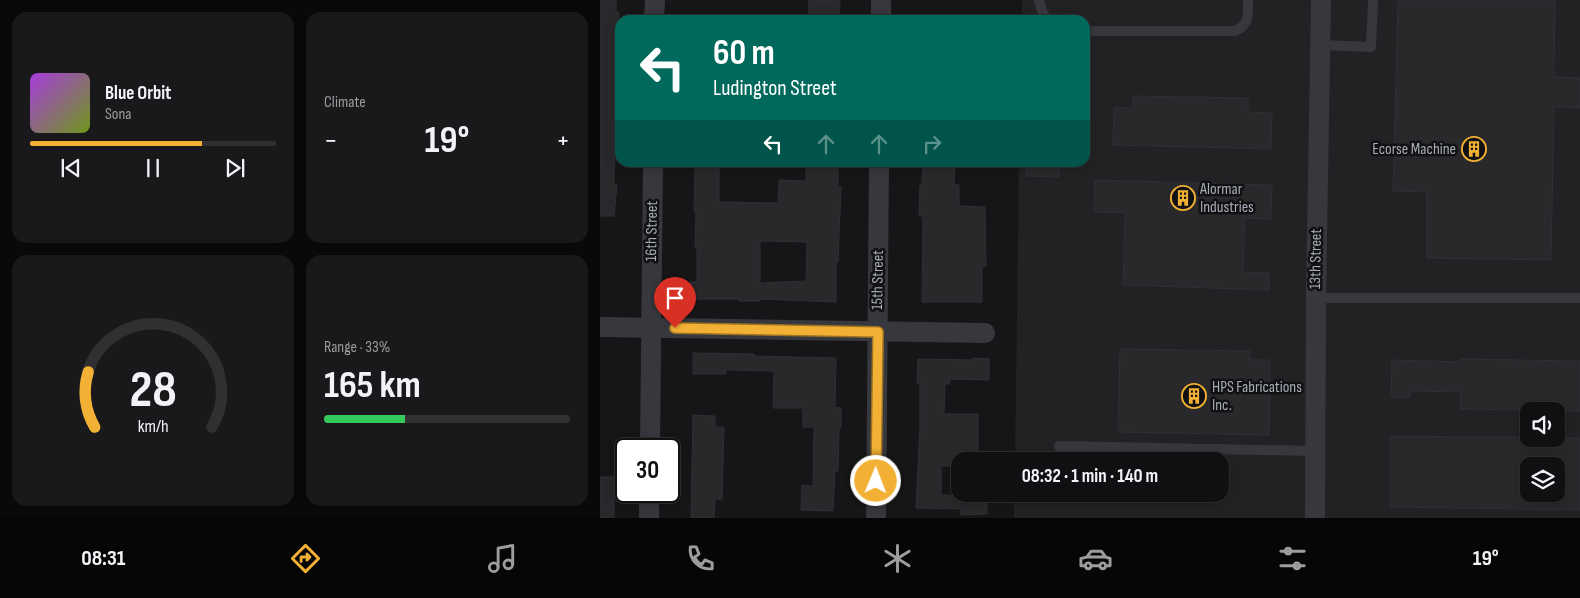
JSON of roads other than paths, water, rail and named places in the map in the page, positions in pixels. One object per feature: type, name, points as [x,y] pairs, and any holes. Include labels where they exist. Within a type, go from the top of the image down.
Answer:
[{"type":"street","points":[[654,15],[655,0]]},
{"type":"street","points":[[881,0],[881,15]]},
{"type":"street","name":"13th Street","points":[[1315,518],[1316,298],[1321,0]]},
{"type":"street","name":"16th Street","points":[[650,438],[653,167]]},
{"type":"street","name":"15th Street","points":[[876,518],[880,167]]},
{"type":"street","points":[[600,327],[985,333]]},
{"type":"street","points":[[649,503],[649,518]]},
{"type":"lane","points":[[1039,0],[1044,15]]},
{"type":"lane","points":[[1090,31],[1235,31],[1243,28],[1247,22],[1248,0]]},
{"type":"lane","points":[[1320,45],[1371,46],[1373,0]]},
{"type":"lane","points":[[1316,298],[1580,298]]},
{"type":"lane","points":[[1059,446],[1315,451]]},
{"type":"place","name":"Ecorse Machine","points":[[1474,149]]},
{"type":"place","name":"Alormar Industries","points":[[1183,198]]},
{"type":"place","name":"HPS Fabrications Inc.","points":[[1194,396]]}]
